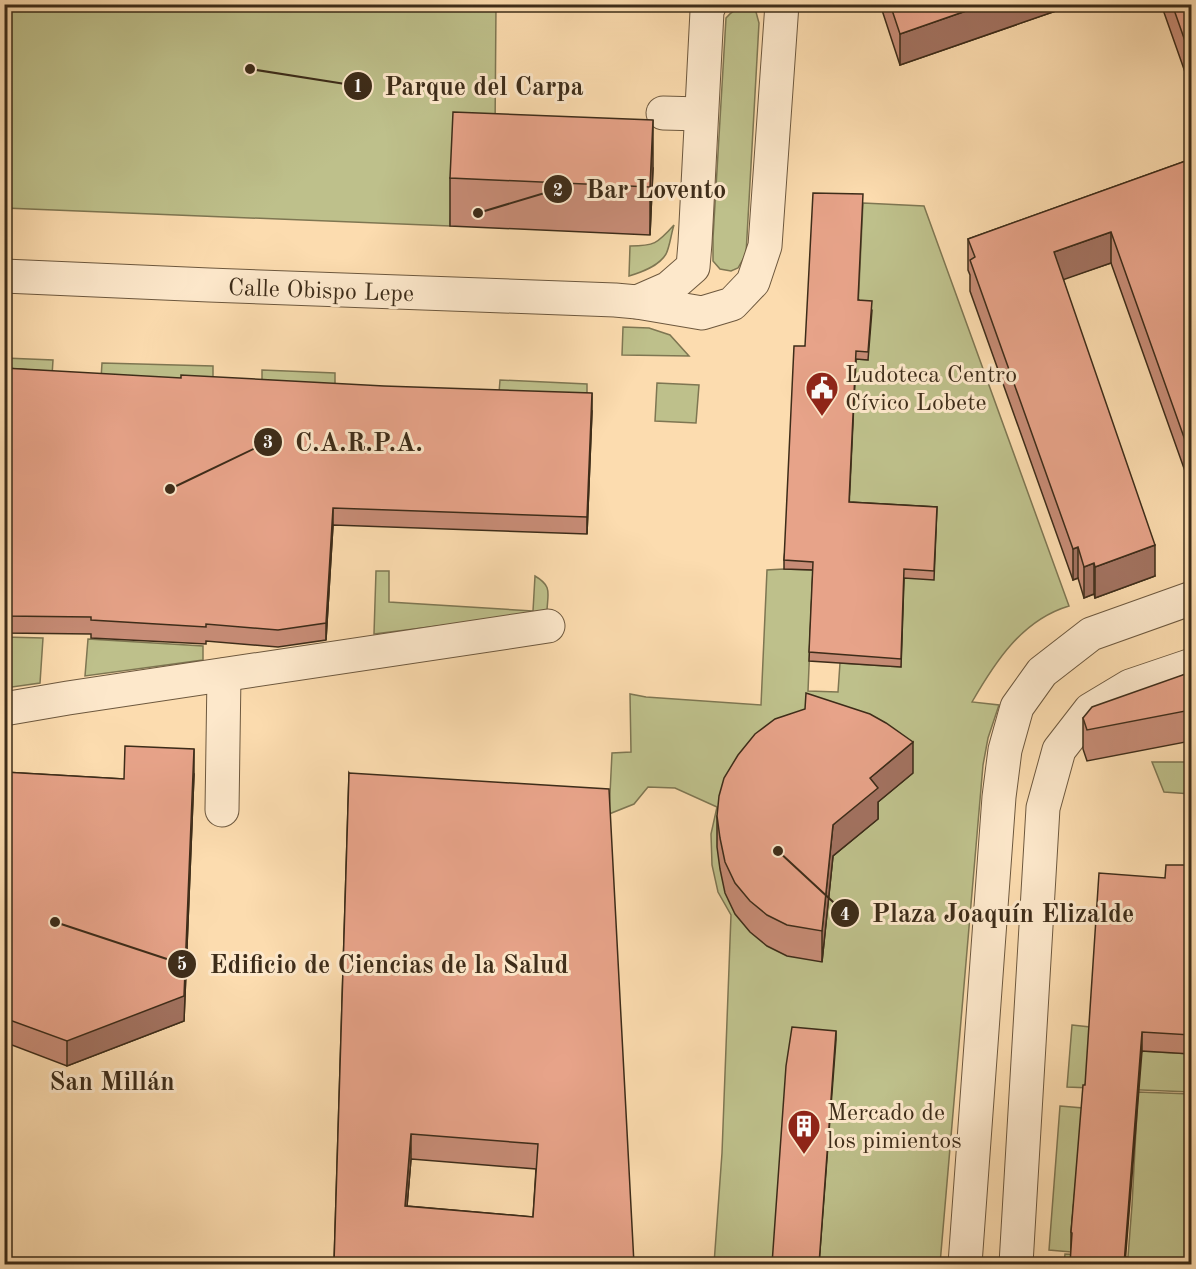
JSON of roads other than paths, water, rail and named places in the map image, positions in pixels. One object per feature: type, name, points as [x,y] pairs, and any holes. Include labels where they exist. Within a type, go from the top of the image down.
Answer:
[{"type":"street","name":"Calle Obispo Lepe","points":[[637,302],[669,288],[693,267],[707,11],[710,4]]},
{"type":"street","name":"Calle Obispo Lepe","points":[[4,276],[615,300],[702,313],[732,304],[753,282],[765,246],[782,4]]},
{"type":"street","points":[[663,112],[701,114]]},
{"type":"street","points":[[965,1264],[999,797],[1005,750],[1017,707],[1042,672],[1091,634],[1191,598]]},
{"type":"street","points":[[4,709],[548,626]]},
{"type":"street","points":[[1017,1264],[1043,808],[1059,750],[1090,710],[1130,686],[1191,665]]},
{"type":"street","points":[[222,810],[224,675]]},
{"type":"place","name":"Parque del Carpa","points":[[250,69]]},
{"type":"place","name":"Bar Lovento","points":[[478,213]]},
{"type":"place","name":"Ludoteca Centro Cívico Lobete","points":[[822,417]]},
{"type":"place","name":"C.A.R.P.A.","points":[[170,489]]},
{"type":"place","name":"Plaza Joaquín Elizalde","points":[[778,851]]},
{"type":"place","name":"Edificio de Ciencias de la Salud","points":[[55,922]]},
{"type":"place","name":"Mercado de los pimientos","points":[[804,1155]]},
{"type":"district","name":"San Millán","points":[[112,1081]]}]
